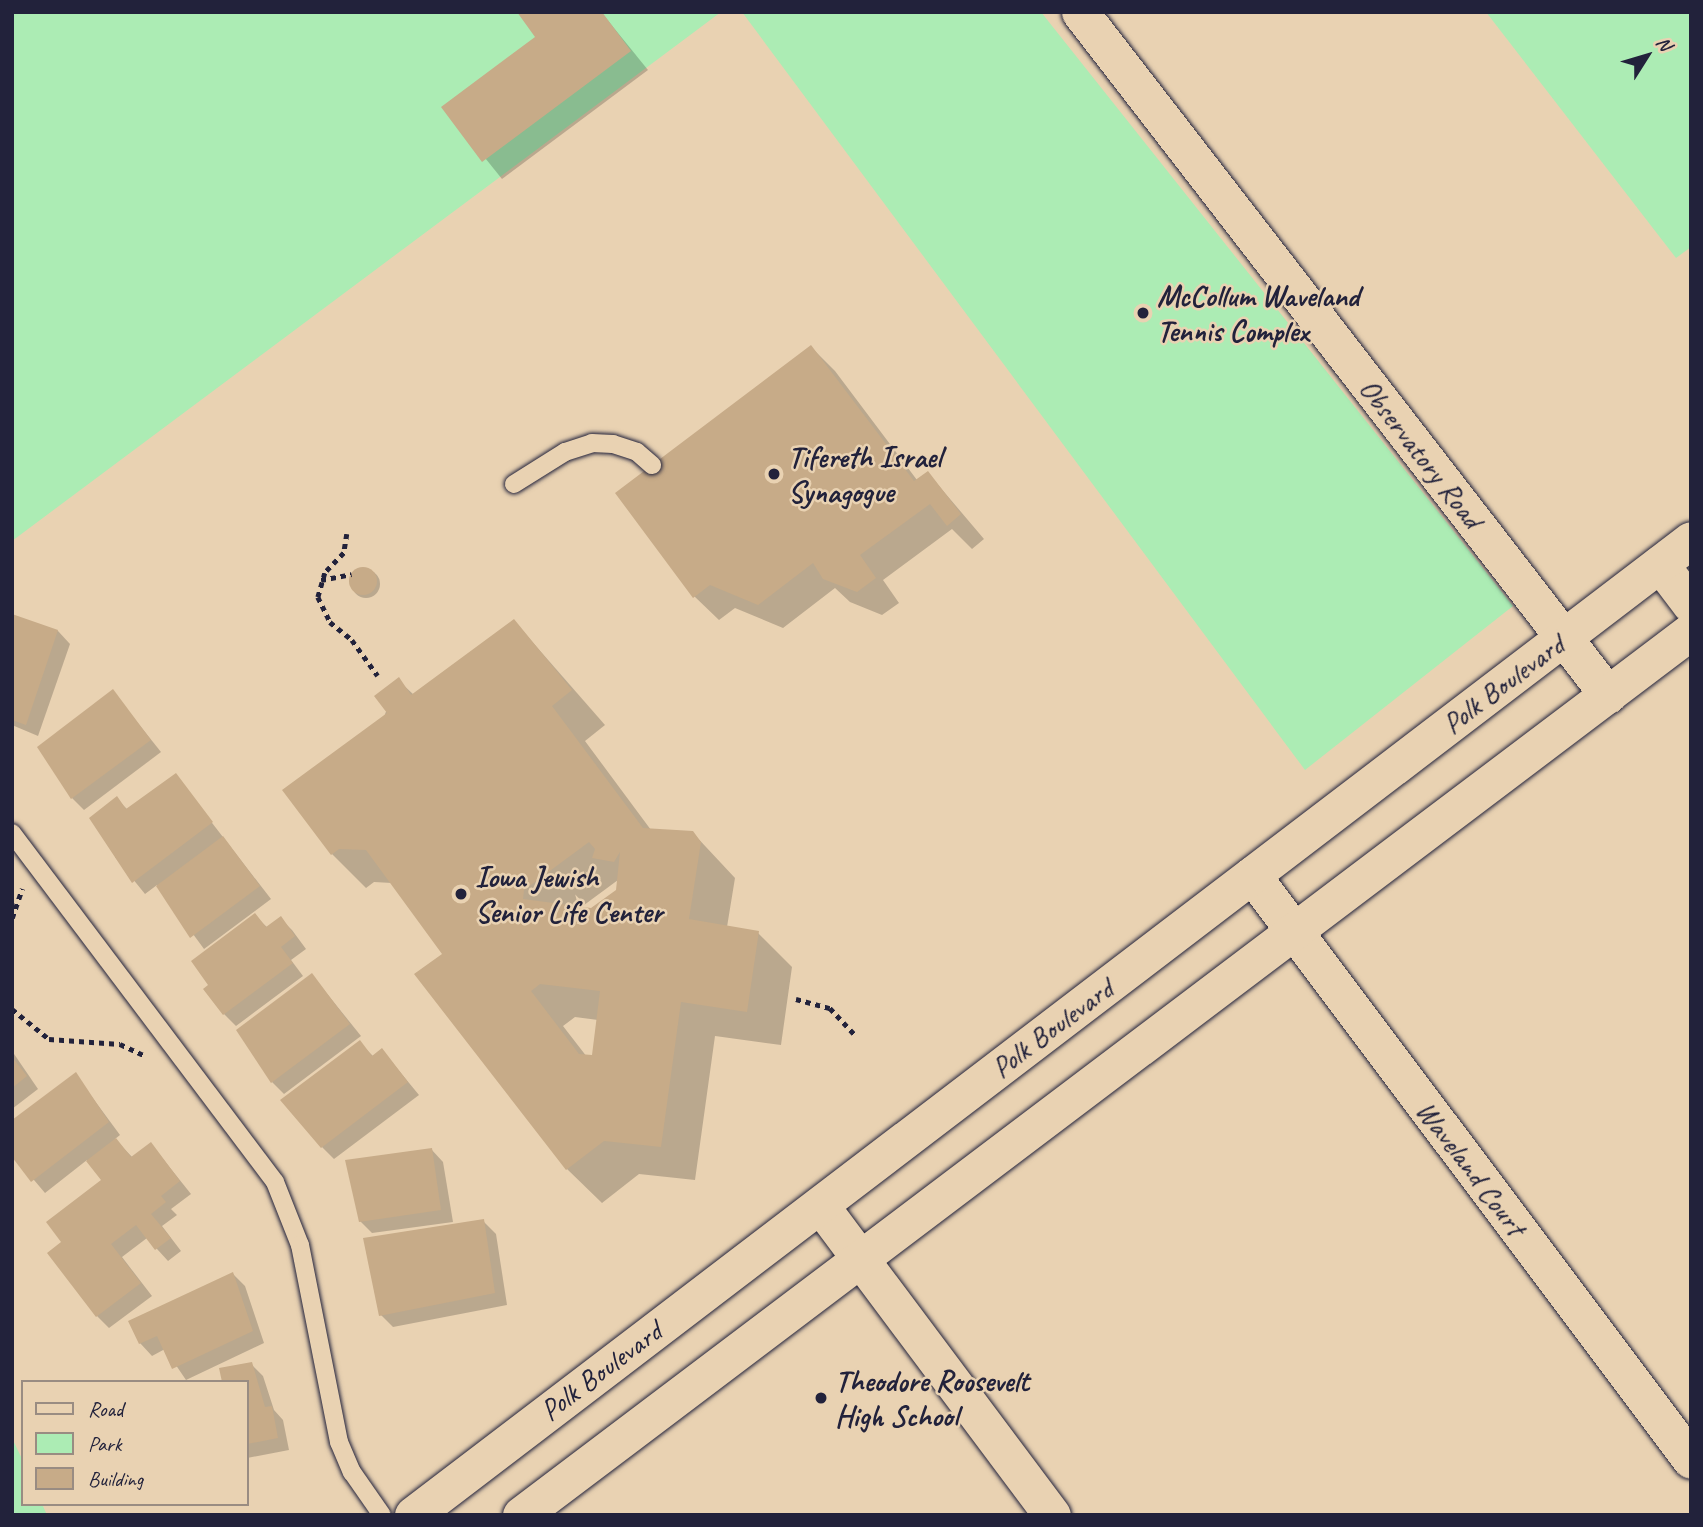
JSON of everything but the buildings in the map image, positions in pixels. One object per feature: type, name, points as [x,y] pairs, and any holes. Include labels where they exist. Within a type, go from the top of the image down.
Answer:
[{"type":"street","name":"Observatory Road","points":[[1080,12],[1608,695]]},
{"type":"street","name":"Polk Boulevard","points":[[413,1515],[1691,540]]},
{"type":"street","points":[[1660,564],[1691,605]]},
{"type":"street","points":[[521,1515],[862,1261],[1691,631]]},
{"type":"street","name":"Waveland Court","points":[[1252,875],[1691,1460]]},
{"type":"street","points":[[820,1205],[1052,1515]]},
{"type":"lane","points":[[514,484],[565,452],[592,443],[637,452],[652,465]]},
{"type":"lane","points":[[12,833],[275,1182],[300,1245],[339,1442],[352,1472],[382,1515]]},
{"type":"path","points":[[347,534],[344,553],[321,580],[318,597],[322,608],[379,676]]},
{"type":"path","points":[[321,580],[351,574]]},
{"type":"path","points":[[796,999],[830,1008],[856,1035]]},
{"type":"path","points":[[12,1009],[49,1039],[120,1044],[150,1060]]},
{"type":"green space","points":[[12,12],[721,12],[12,541]]},
{"type":"green space","name":"McCollum Waveland Tennis Complex","points":[[742,12],[1041,12],[1513,606],[1305,770]]},
{"type":"green space","points":[[1486,12],[1691,12],[1691,247],[1676,258]]},
{"type":"green space","points":[[12,1438],[21,1457],[21,1506],[43,1506],[47,1515],[12,1515]]},
{"type":"place","name":"McCollum Waveland Tennis Complex","points":[[1143,313]]},
{"type":"place","name":"Tifereth Israel Synagogue","points":[[774,474]]},
{"type":"place","name":"Iowa Jewish Senior Life Center","points":[[461,894]]},
{"type":"place","name":"Theodore Roosevelt High School","points":[[821,1398]]}]
